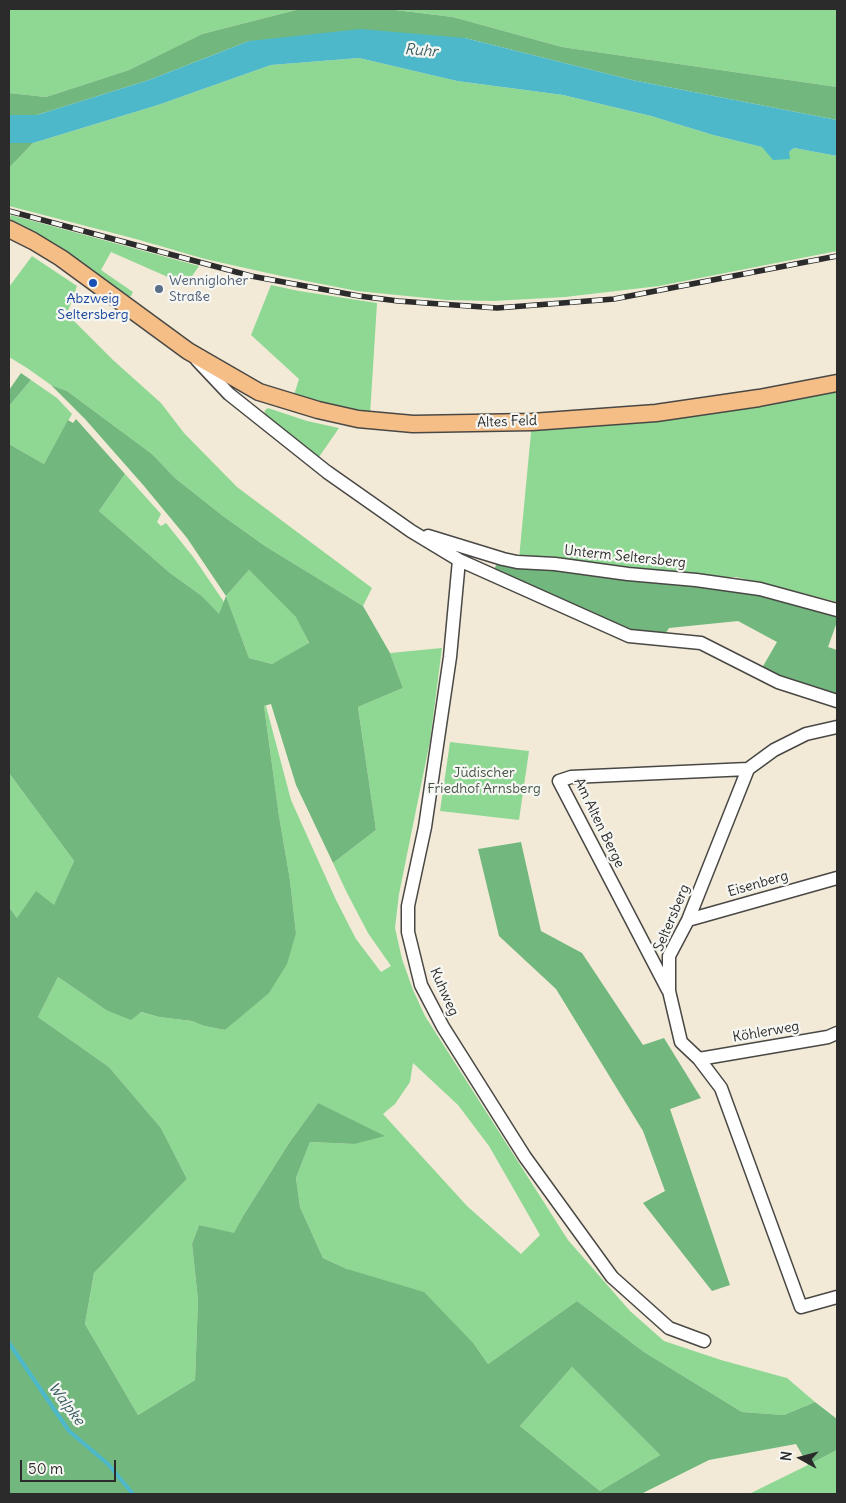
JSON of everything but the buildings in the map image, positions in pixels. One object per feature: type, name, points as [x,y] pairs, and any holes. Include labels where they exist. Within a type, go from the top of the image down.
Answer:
[{"type":"main road","points":[[9,229],[60,258],[188,351]]},
{"type":"main road","name":"Altes Feld","points":[[188,351],[259,392],[318,410],[358,419],[423,424],[532,422],[656,413],[759,398],[837,383]]},
{"type":"street","points":[[188,351],[229,394],[327,472],[411,531],[458,560],[629,636],[701,643],[778,682],[837,700]]},
{"type":"street","points":[[249,410],[259,392]]},
{"type":"street","name":"Unterm Seltersberg","points":[[411,531],[517,562],[555,564],[760,589],[837,610]]},
{"type":"street","name":"Kuhweg","points":[[458,560],[450,657],[425,827],[408,906],[408,932],[421,985],[443,1027],[525,1157],[612,1277],[669,1328],[704,1341]]},
{"type":"street","points":[[748,769],[774,750],[806,734],[837,727]]},
{"type":"street","name":"Seltersberg","points":[[748,769],[688,920],[669,956],[668,991],[681,1042],[698,1059],[721,1088],[801,1307],[837,1297]]},
{"type":"street","name":"Am Alten Berge","points":[[668,991],[559,781],[571,777],[748,769]]},
{"type":"street","name":"Eisenberg","points":[[688,920],[837,878]]},
{"type":"street","name":"Köhlerweg","points":[[698,1059],[828,1037],[837,1033]]},
{"type":"green space","points":[[9,9],[320,9],[296,10],[202,34],[129,70],[46,97],[9,93]]},
{"type":"green space","points":[[387,9],[837,9],[837,87],[562,47],[453,17]]},
{"type":"green space","points":[[387,9],[453,17],[562,47],[837,87],[837,120],[632,80],[465,38],[249,41],[149,80],[37,115],[9,115],[9,93],[46,97],[129,70],[202,34],[296,10]]},
{"type":"green space","points":[[359,58],[457,81],[563,95],[651,116],[713,135],[762,147],[789,152],[794,148],[837,156],[837,251],[659,286],[565,297],[493,301],[447,300],[357,291],[281,276],[205,259],[9,206],[9,168],[33,143],[158,105],[271,65]]},
{"type":"green space","points":[[9,143],[33,143],[9,168]]},
{"type":"green space","points":[[11,215],[199,266],[186,285],[111,252],[101,270],[133,292],[128,297],[39,236],[9,220]]},
{"type":"green space","points":[[32,256],[77,286],[67,314],[113,360],[161,403],[184,433],[237,487],[372,588],[363,606],[265,546],[175,478],[152,454],[67,391],[51,385],[9,357],[9,287]]},
{"type":"green space","points":[[271,285],[377,303],[370,415],[294,395],[299,379],[251,335]]},
{"type":"green space","points":[[21,373],[31,380],[9,406],[9,390]]},
{"type":"green space","points":[[31,380],[57,398],[72,414],[44,464],[9,444],[9,406]]},
{"type":"green space","points":[[51,385],[67,391],[152,454],[175,478],[265,546],[363,606],[390,653],[403,688],[358,707],[376,830],[333,863],[296,785],[271,704],[264,706],[296,933],[287,964],[269,993],[225,1030],[204,1026],[192,1021],[159,1017],[141,1012],[131,1020],[106,1010],[58,977],[38,1017],[109,1067],[161,1128],[187,1179],[94,1273],[85,1324],[138,1415],[195,1380],[198,1300],[192,1244],[199,1225],[234,1233],[289,1143],[318,1103],[385,1136],[354,1144],[310,1142],[296,1178],[300,1207],[323,1258],[347,1269],[424,1292],[474,1344],[488,1364],[577,1301],[644,1352],[742,1412],[784,1415],[815,1402],[837,1419],[837,1450],[808,1465],[796,1444],[709,1460],[643,1494],[9,1494],[9,907],[17,918],[36,891],[54,905],[74,861],[9,773],[9,444],[44,464],[68,420],[73,423],[76,419],[125,474],[99,511],[170,573],[202,596],[219,614],[226,596],[187,538],[85,419]],"holes":[[[249,570],[296,617],[309,643],[272,664],[249,658],[226,596]],[[572,1367],[660,1455],[600,1491],[520,1426]]]},
{"type":"green space","points":[[837,391],[837,602],[736,577],[692,577],[606,566],[576,560],[519,559],[532,422]]},
{"type":"green space","points":[[268,408],[307,421],[339,428],[319,457],[264,415],[265,410]]},
{"type":"green space","points":[[125,474],[161,514],[157,522],[161,526],[166,523],[194,558],[224,602],[219,615],[202,596],[170,573],[99,511]]},
{"type":"green space","points":[[497,563],[746,591],[837,615],[837,622],[828,647],[837,650],[837,694],[797,684],[762,668],[777,642],[738,621],[669,628],[664,636],[635,632],[494,570]]},
{"type":"green space","points":[[249,570],[297,617],[309,644],[272,664],[249,658],[226,596]]},
{"type":"green space","points":[[442,648],[430,741],[399,894],[395,928],[402,959],[425,1016],[568,1240],[630,1311],[664,1341],[721,1360],[787,1378],[815,1402],[784,1415],[742,1412],[644,1352],[577,1301],[488,1364],[474,1344],[347,1269],[323,1258],[300,1207],[296,1178],[310,1142],[354,1144],[318,1103],[289,1143],[243,1216],[234,1234],[199,1225],[192,1244],[198,1300],[195,1380],[138,1415],[85,1324],[94,1273],[187,1179],[161,1128],[109,1067],[38,1017],[58,977],[106,1010],[140,1012],[159,1017],[192,1021],[204,1026],[225,1030],[233,1023],[296,933],[264,706],[266,706],[291,800],[336,900],[356,939],[381,972],[391,966],[368,933],[333,863],[376,830],[358,707],[403,688],[390,653]],"holes":[[[413,1063],[458,1105],[489,1146],[540,1235],[521,1254],[467,1206],[383,1114],[395,1104],[410,1082]]]},
{"type":"green space","name":"Jüdischer Friedhof Arnsberg","points":[[450,742],[529,751],[519,820],[440,811]]},
{"type":"green space","points":[[9,773],[74,861],[54,906],[17,918],[9,907]]},
{"type":"green space","points":[[521,842],[541,931],[582,953],[643,1045],[664,1038],[701,1098],[670,1109],[730,1285],[712,1291],[643,1203],[665,1191],[643,1131],[556,989],[499,936],[478,849]]},
{"type":"green space","points":[[572,1367],[660,1455],[600,1491],[520,1426]]},
{"type":"green space","points":[[837,1450],[837,1494],[749,1494],[808,1465]]},
{"type":"water","name":"Ruhr","points":[[361,29],[465,38],[632,80],[837,120],[837,156],[794,148],[789,152],[790,159],[773,160],[762,147],[713,135],[651,116],[563,95],[457,81],[359,58],[271,65],[158,105],[33,143],[9,143],[9,115],[37,115],[149,80],[249,41]]},
{"type":"waterway","name":"Walpke","points":[[9,1343],[69,1431],[108,1464],[133,1494]]},
{"type":"railway","points":[[9,211],[251,276],[359,296],[398,301],[497,308],[614,299],[837,256]]},
{"type":"place","name":"Abzweig Seltersberg","points":[[93,283]]},
{"type":"place","name":"Wennigloher Straße","points":[[159,289]]}]
